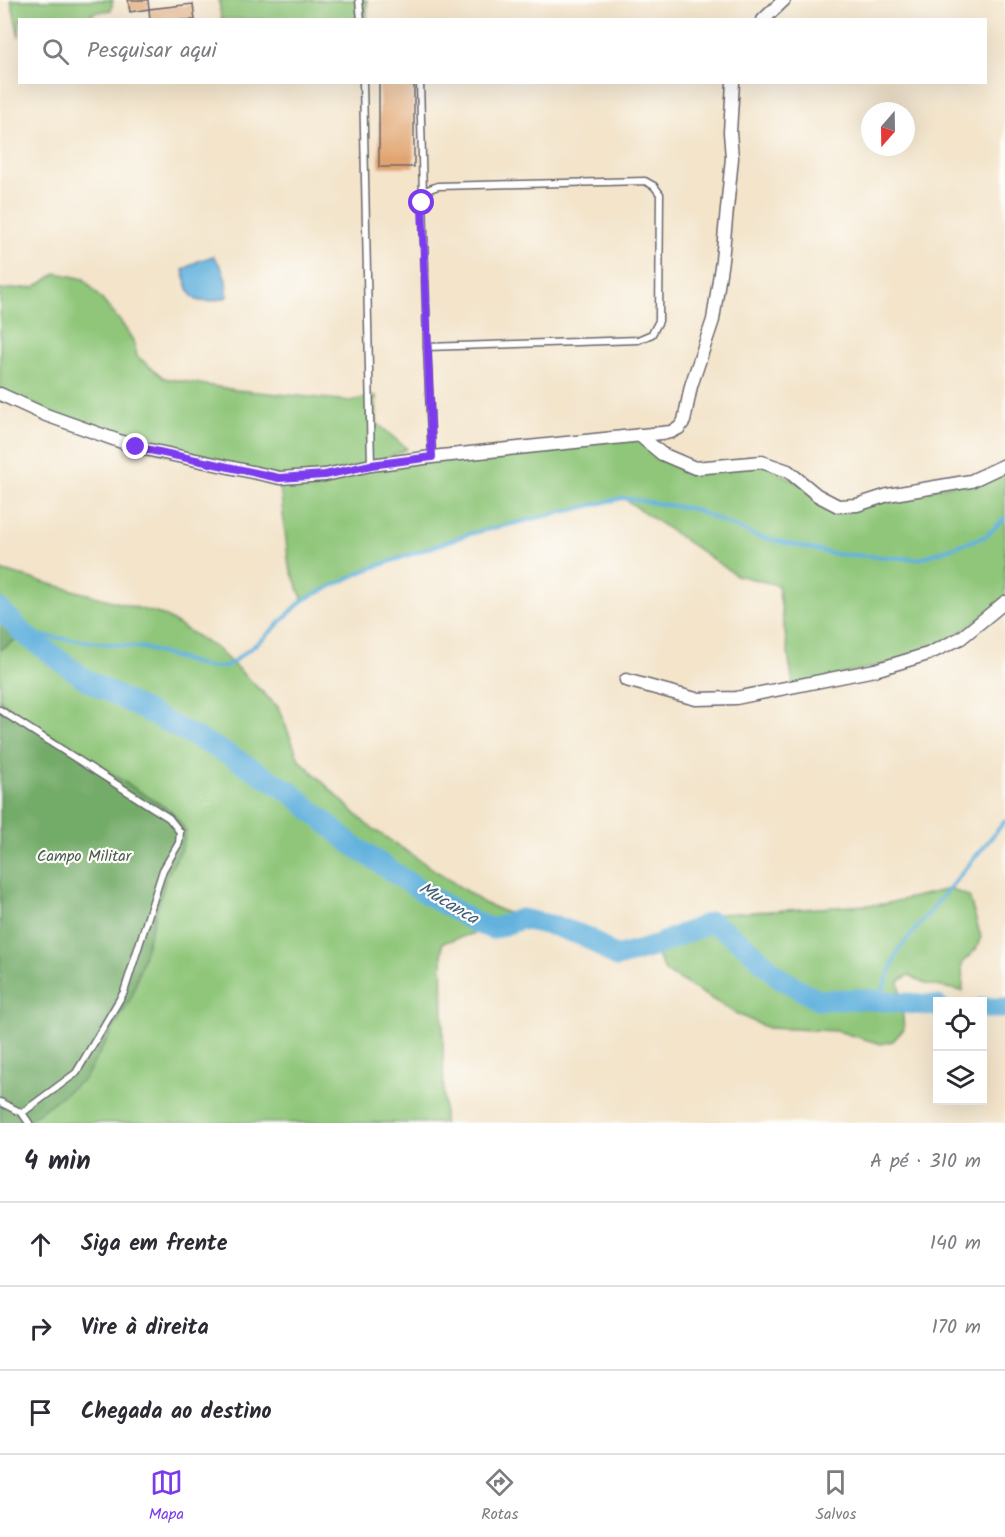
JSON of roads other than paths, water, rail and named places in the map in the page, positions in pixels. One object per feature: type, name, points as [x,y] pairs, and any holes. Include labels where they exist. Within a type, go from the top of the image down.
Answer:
[{"type":"street","points":[[765,18],[784,0]]},
{"type":"street","points":[[0,394],[45,415],[136,447],[279,478],[325,475],[371,465],[432,457],[670,432],[679,428],[684,421],[692,386],[713,320],[722,260],[732,158],[730,132],[733,84]]},
{"type":"street","points":[[639,435],[662,454],[695,468],[762,462],[788,471],[817,495],[838,506],[857,505],[888,495],[971,481],[1005,465]]},
{"type":"street","points":[[626,680],[696,699],[736,698],[875,670],[928,654],[961,638],[1005,602]]},
{"type":"lane","points":[[359,0],[361,18]]},
{"type":"lane","points":[[363,84],[371,465]]},
{"type":"lane","points":[[420,84],[422,203],[432,457]]},
{"type":"lane","points":[[422,203],[427,190],[438,186],[645,181],[654,186],[660,194],[659,321],[652,334],[638,340],[427,347]]},
{"type":"lane","points":[[0,710],[169,818],[180,832],[179,843],[163,870],[124,992],[76,1073],[22,1113]]},
{"type":"lane","points":[[0,1102],[22,1113],[29,1123]]},
{"type":"water","points":[[213,256],[224,275],[227,297],[208,302],[201,301],[196,299],[188,289],[183,270],[198,261]]},
{"type":"waterway","points":[[24,634],[144,648],[207,667],[226,667],[264,638],[303,600],[366,570],[469,534],[623,498],[693,509],[756,536],[834,554],[919,559],[986,536],[1005,518]]},
{"type":"waterway","name":"Mucanca","points":[[0,609],[24,634],[85,679],[233,757],[290,792],[351,844],[423,892],[476,923],[493,929],[521,919],[555,926],[589,938],[616,957],[649,948],[712,922],[746,946],[780,978],[818,1000],[860,999],[933,1006]]},
{"type":"waterway","points":[[878,1001],[899,949],[1005,821]]},
{"type":"waterway","name":"Mucanca","points":[[987,1008],[1005,1008]]},
{"type":"park label","name":"Campo Militar","points":[[84,856]]}]
